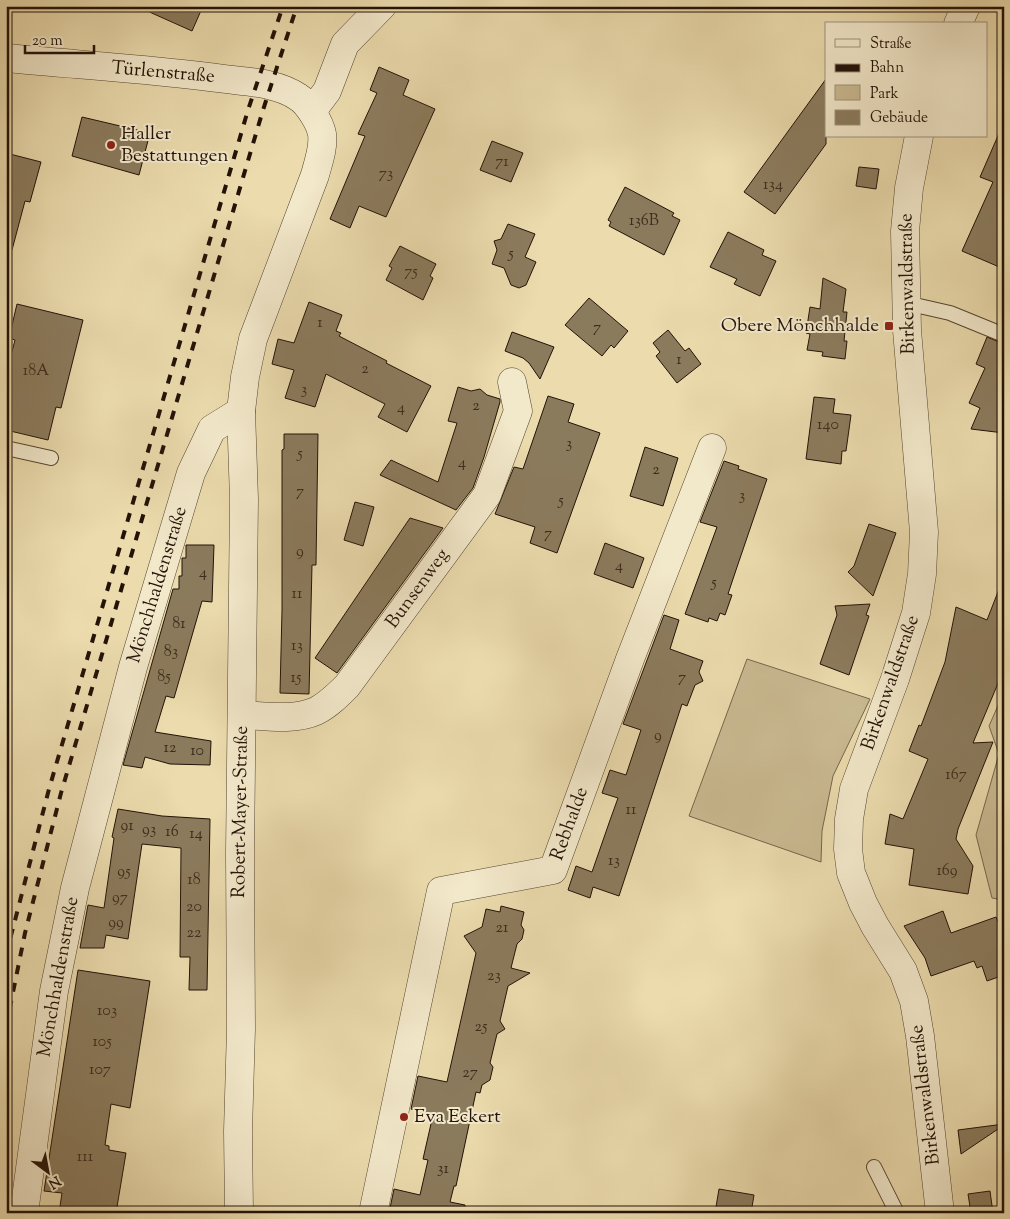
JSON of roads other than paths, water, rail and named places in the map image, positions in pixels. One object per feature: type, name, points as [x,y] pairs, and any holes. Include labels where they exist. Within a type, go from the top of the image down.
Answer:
[{"type":"street","points":[[241,412],[245,377],[253,339],[314,175],[320,154],[322,134],[312,111],[327,91],[344,44],[382,6]]},
{"type":"street","points":[[959,22],[966,6]]},
{"type":"street","name":"Türlenstraße","points":[[6,58],[246,81],[280,88],[299,97],[312,111]]},
{"type":"street","name":"Birkenwaldstraße","points":[[919,138],[908,188],[905,231],[907,330],[924,532],[922,574],[916,613],[898,670],[854,789],[849,819],[848,849],[851,873],[862,903],[904,971],[914,1001],[920,1036],[940,1213]]},
{"type":"street","name":"Bunsenweg","points":[[242,715],[291,716],[316,711],[347,686],[487,495],[518,411],[512,382]]},
{"type":"street","name":"Robert-Mayer-Straße","points":[[239,1213],[238,1132],[241,1029],[240,854],[244,499],[241,412]]},
{"type":"street","name":"Mönchhaldenstraße","points":[[24,1213],[54,991],[75,888],[133,667],[191,473],[212,429],[241,412]]},
{"type":"street","name":"Rebhalde","points":[[373,1213],[441,891],[553,870],[630,659],[712,448]]},
{"type":"lane","points":[[906,303],[950,313],[1004,335]]},
{"type":"lane","points":[[6,448],[51,458]]},
{"type":"lane","points":[[874,1167],[896,1213]]},
{"type":"railway","points":[[6,955],[49,789],[248,110],[283,6]]},
{"type":"railway","points":[[6,1027],[25,933],[61,793],[263,110],[297,6]]},
{"type":"place","name":"Haller Bestattungen","points":[[111,145]]},
{"type":"place","name":"Obere Mönchhalde","points":[[889,326]]},
{"type":"place","name":"Eva Eckert","points":[[404,1117]]}]
